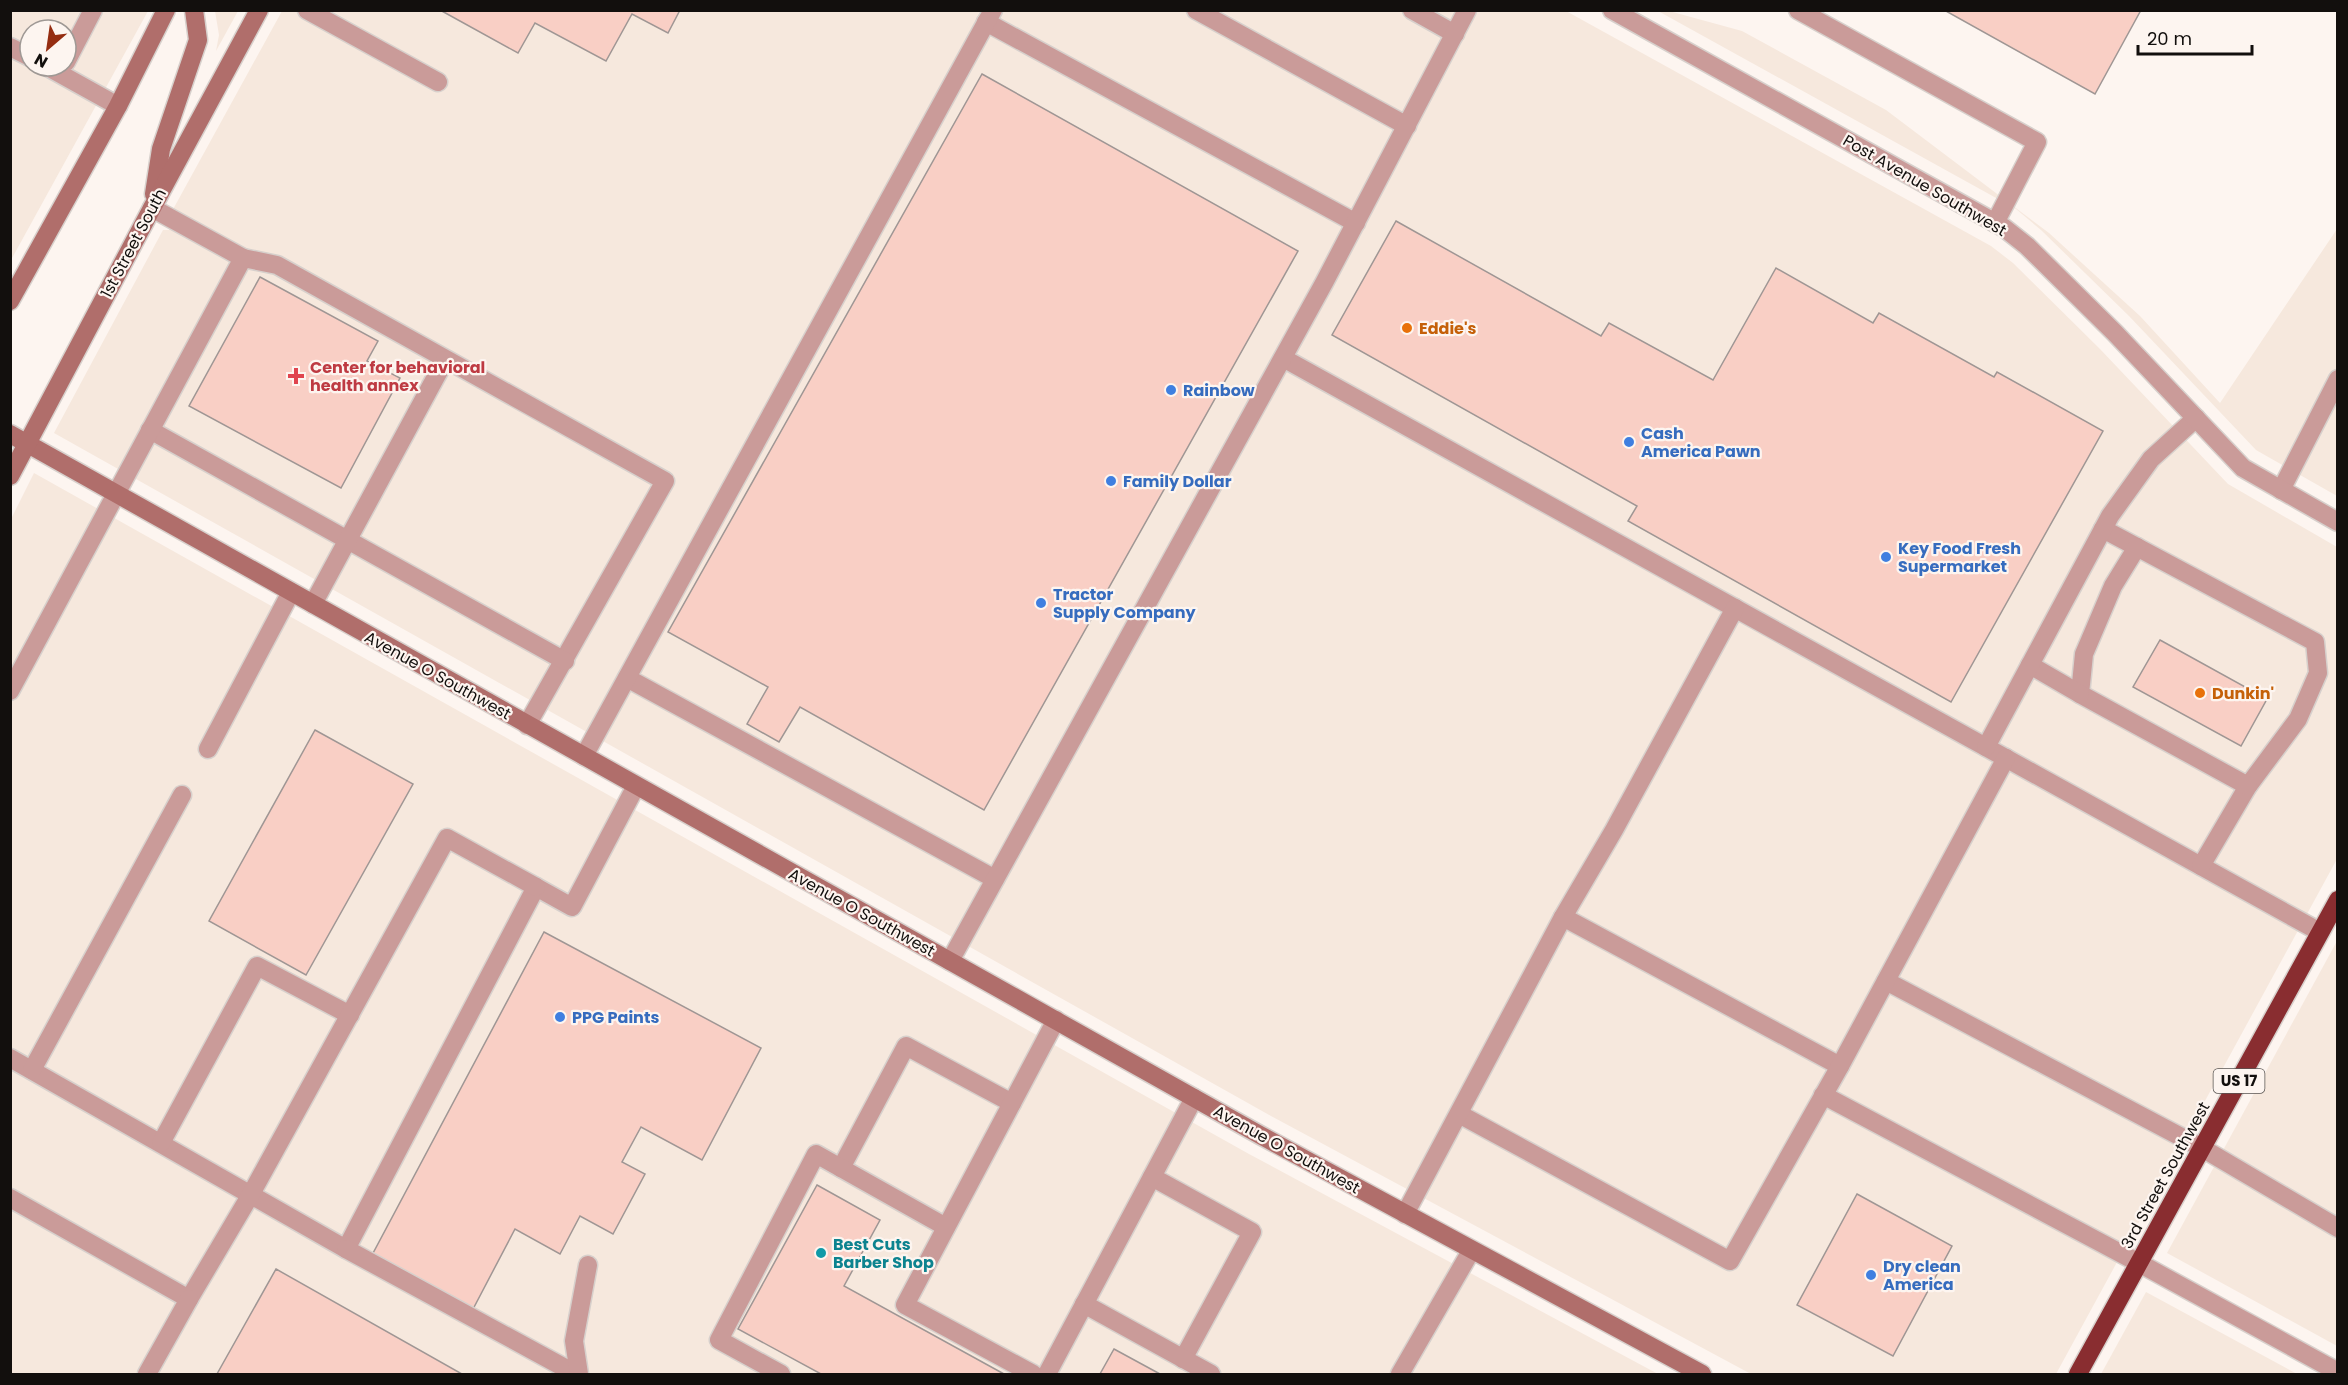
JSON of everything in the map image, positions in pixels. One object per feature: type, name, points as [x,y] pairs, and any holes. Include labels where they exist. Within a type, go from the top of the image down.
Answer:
[{"type":"highway","name":"3rd Street Southwest","points":[[2078,1374],[2337,900]]},
{"type":"street","points":[[78,35],[93,10]]},
{"type":"street","points":[[10,301],[118,106],[165,10]]},
{"type":"street","points":[[194,10],[198,40],[161,149],[152,207],[243,258],[277,265],[665,481],[527,725]]},
{"type":"street","name":"1st Street South","points":[[10,476],[18,439],[152,207],[259,10]]},
{"type":"street","points":[[307,10],[438,82]]},
{"type":"street","points":[[1196,10],[1407,126]]},
{"type":"street","points":[[1412,10],[1455,34]]},
{"type":"street","points":[[950,961],[1283,358],[1467,10]]},
{"type":"street","points":[[1798,10],[2037,142],[1995,223]]},
{"type":"street","name":"Post Avenue Southwest","points":[[1614,11],[1995,223],[2027,246],[2115,333],[2243,468],[2337,522]]},
{"type":"street","points":[[584,756],[989,16],[1356,223]]},
{"type":"street","points":[[76,78],[118,106]]},
{"type":"street","points":[[10,691],[243,258]]},
{"type":"street","points":[[1283,358],[2320,932]]},
{"type":"street","points":[[313,604],[445,360]]},
{"type":"street","points":[[2281,490],[2337,379]]},
{"type":"street","points":[[1986,747],[2103,529],[2151,459],[2196,418]]},
{"type":"street","points":[[150,430],[565,661]]},
{"type":"street","name":"Avenue O Southwest","points":[[18,439],[1194,1098],[1471,1251],[1702,1374]]},
{"type":"street","points":[[2103,529],[2315,642],[2318,673],[2298,719],[2248,786],[2201,866]]},
{"type":"street","points":[[2080,694],[2084,654],[2114,586],[2137,547]]},
{"type":"street","points":[[208,749],[291,592]]},
{"type":"street","points":[[1405,1214],[1563,917],[1614,830],[1734,608]]},
{"type":"street","points":[[2030,665],[2248,786]]},
{"type":"street","points":[[627,678],[995,879]]},
{"type":"street","points":[[1460,1114],[1730,1261],[1840,1066],[2006,758]]},
{"type":"street","points":[[147,1374],[250,1194],[447,838],[572,907],[636,786]]},
{"type":"street","points":[[32,1070],[182,795]]},
{"type":"street","points":[[346,1249],[536,887]]},
{"type":"street","points":[[1563,917],[1840,1066]]},
{"type":"street","points":[[161,1143],[257,966],[350,1015]]},
{"type":"street","points":[[1886,981],[2202,1148],[2337,1228]]},
{"type":"street","points":[[1033,1374],[905,1305],[1056,1020]]},
{"type":"street","points":[[841,1168],[906,1046],[1012,1103]]},
{"type":"street","points":[[10,1058],[346,1249],[578,1374]]},
{"type":"street","points":[[1823,1095],[2139,1263],[2337,1372]]},
{"type":"street","points":[[1047,1374],[1194,1098]]},
{"type":"street","points":[[781,1374],[719,1340],[816,1154],[946,1227]]},
{"type":"street","points":[[1152,1177],[1252,1232],[1183,1359]]},
{"type":"street","points":[[10,1198],[189,1299]]},
{"type":"street","points":[[1405,1373],[1471,1251]]},
{"type":"street","points":[[578,1374],[574,1341],[588,1265]]},
{"type":"street","points":[[1084,1304],[1211,1374]]},
{"type":"shaded area","points":[[11,11],[148,11],[11,260]]},
{"type":"shaded area","points":[[215,11],[238,11],[216,51],[219,35]]},
{"type":"shaded area","points":[[282,11],[1566,11],[1991,246],[2013,263],[2100,349],[2228,484],[2337,547],[2337,859],[2056,1374],[1751,1374],[1271,1116],[54,433],[163,230],[169,230],[171,213]]},
{"type":"shaded area","points":[[1658,11],[1669,11],[1742,31],[1886,110],[2049,233],[2140,316],[2220,403],[2337,229],[2337,496],[2256,450],[2129,316],[2041,230],[2016,209]]},
{"type":"shaded area","points":[[34,473],[1249,1154],[1658,1374],[11,1374],[10,521]]},
{"type":"shaded area","points":[[2337,941],[2337,1346],[2167,1253]]},
{"type":"shaded area","points":[[2146,1292],[2297,1374],[2101,1374]]},
{"type":"building","points":[[440,10],[680,10],[668,33],[632,14],[606,61],[535,23],[518,53]]},
{"type":"building","points":[[1944,10],[2141,10],[2095,94]]},
{"type":"building","points":[[982,74],[1298,251],[984,810],[800,707],[779,742],[747,724],[768,687],[668,632]]},
{"type":"building","points":[[1396,221],[1601,336],[1609,323],[1713,380],[1776,268],[1873,323],[1879,313],[1994,377],[1997,372],[2103,431],[1951,702],[1628,521],[1637,506],[1332,335]]},
{"type":"building","points":[[260,277],[378,341],[367,361],[400,378],[341,488],[189,406]]},
{"type":"building","name":"Dunkin'","points":[[2160,640],[2267,699],[2241,746],[2133,687]]},
{"type":"building","points":[[315,730],[413,784],[306,975],[209,921]]},
{"type":"building","points":[[544,932],[761,1048],[702,1160],[641,1127],[622,1162],[645,1174],[613,1234],[580,1216],[560,1254],[515,1229],[472,1311],[371,1257]]},
{"type":"building","name":"Best Cuts Barber Shop","points":[[817,1185],[880,1220],[844,1286],[1004,1374],[821,1374],[738,1329]]},
{"type":"building","points":[[1857,1194],[1952,1246],[1893,1356],[1797,1305]]},
{"type":"building","points":[[276,1269],[462,1374],[217,1374]]},
{"type":"building","points":[[1114,1349],[1160,1374],[1100,1374]]},
{"type":"place","name":"Eddie's","points":[[1407,328]]},
{"type":"place","name":"Center for behavioral health annex","points":[[296,376]]},
{"type":"place","name":"Rainbow","points":[[1171,390]]},
{"type":"place","name":"Cash America Pawn","points":[[1629,442]]},
{"type":"place","name":"Family Dollar","points":[[1111,481]]},
{"type":"place","name":"Key Food Fresh Supermarket","points":[[1886,557]]},
{"type":"place","name":"Tractor Supply Company","points":[[1041,603]]},
{"type":"place","name":"Dunkin'","points":[[2200,693]]},
{"type":"place","name":"PPG Paints","points":[[560,1017]]},
{"type":"place","name":"Best Cuts Barber Shop","points":[[821,1253]]},
{"type":"place","name":"Dry clean America","points":[[1871,1275]]}]
